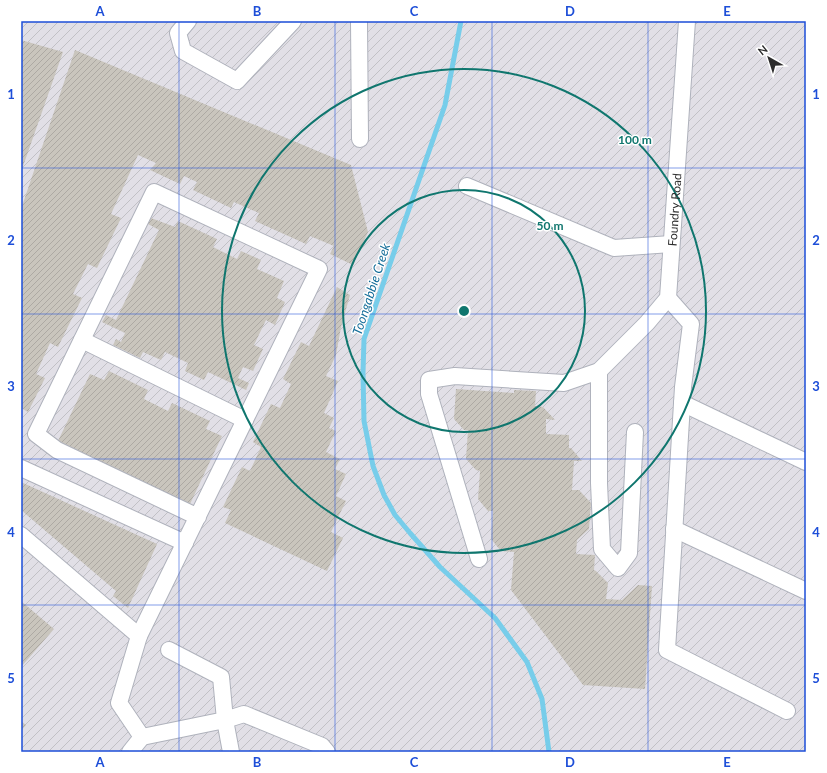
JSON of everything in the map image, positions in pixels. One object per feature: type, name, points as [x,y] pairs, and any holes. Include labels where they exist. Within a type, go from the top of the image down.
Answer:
[{"type":"street","points":[[188,21],[178,33],[183,51],[237,81],[293,21]]},
{"type":"street","points":[[359,21],[360,139]]},
{"type":"street","name":"Foundry Road","points":[[668,298],[687,21]]},
{"type":"street","points":[[467,186],[614,248],[671,244]]},
{"type":"street","points":[[142,737],[120,703],[139,636],[186,543],[319,269],[154,192],[36,434],[57,450],[198,517]]},
{"type":"street","points":[[479,559],[429,394],[429,380],[456,376],[564,383],[599,372],[647,323],[668,298],[690,324],[682,403],[667,650],[787,711]]},
{"type":"street","points":[[82,340],[245,420]]},
{"type":"street","points":[[599,372],[599,483],[602,548],[618,568],[629,552],[636,432]]},
{"type":"street","points":[[682,403],[806,462]]},
{"type":"street","points":[[21,468],[186,543]]},
{"type":"street","points":[[674,529],[806,591]]},
{"type":"street","points":[[21,535],[139,636]]},
{"type":"street","points":[[169,650],[221,676],[225,720],[231,752]]},
{"type":"street","points":[[130,752],[142,737],[225,720],[244,714],[322,746],[327,752]]},
{"type":"shaded area","points":[[21,21],[806,21],[806,752],[21,752]]},
{"type":"building","points":[[21,40],[63,52],[21,172]]},
{"type":"building","points":[[75,50],[351,165],[368,232],[353,265],[330,254],[334,246],[310,236],[306,244],[255,221],[259,213],[234,202],[231,208],[193,190],[197,182],[184,176],[180,184],[150,170],[156,163],[138,155],[111,214],[121,218],[97,268],[88,264],[73,294],[82,298],[58,347],[50,343],[36,374],[45,378],[28,412],[21,408],[21,209]]},
{"type":"building","points":[[151,218],[175,227],[178,221],[217,239],[213,247],[237,259],[241,251],[261,260],[257,269],[284,281],[277,298],[285,302],[275,325],[266,320],[254,345],[263,349],[253,371],[243,367],[238,378],[249,383],[246,390],[208,372],[204,380],[185,371],[188,363],[165,352],[161,360],[143,352],[140,358],[113,345],[116,339],[121,342],[125,333],[102,322],[106,315],[116,320],[159,230],[148,224]]},
{"type":"building","points":[[337,287],[350,295],[341,327],[336,355],[326,376],[338,381],[324,413],[334,418],[329,428],[336,431],[326,452],[340,459],[335,469],[346,474],[336,496],[346,501],[331,532],[343,538],[327,571],[225,523],[231,510],[223,507],[242,467],[250,471],[261,447],[253,442],[271,404],[280,408],[291,384],[283,379],[301,342],[309,346]]},
{"type":"building","points":[[109,371],[148,390],[144,399],[168,411],[172,403],[210,421],[206,429],[222,436],[190,504],[58,441],[90,374],[104,380]]},
{"type":"building","points":[[456,389],[514,393],[514,390],[536,391],[535,406],[543,407],[555,420],[546,419],[546,434],[569,435],[569,448],[571,448],[582,461],[574,461],[572,490],[579,490],[591,503],[589,529],[577,540],[576,554],[595,555],[594,570],[608,583],[606,599],[622,600],[638,585],[652,586],[645,689],[583,685],[511,590],[514,552],[501,551],[491,539],[493,511],[488,511],[478,499],[480,471],[476,470],[466,459],[468,430],[464,430],[454,419]]},
{"type":"building","points":[[21,482],[157,544],[128,608],[113,596],[116,591],[21,510]]},
{"type":"building","points":[[21,601],[54,629],[21,667]]},
{"type":"building","points":[[21,721],[26,725],[21,731]]},
{"type":"waterway","name":"Toongabbie Creek","points":[[461,21],[445,105],[364,339],[364,421],[373,466],[384,495],[395,515],[440,567],[495,618],[527,662],[542,699],[549,752]]}]
